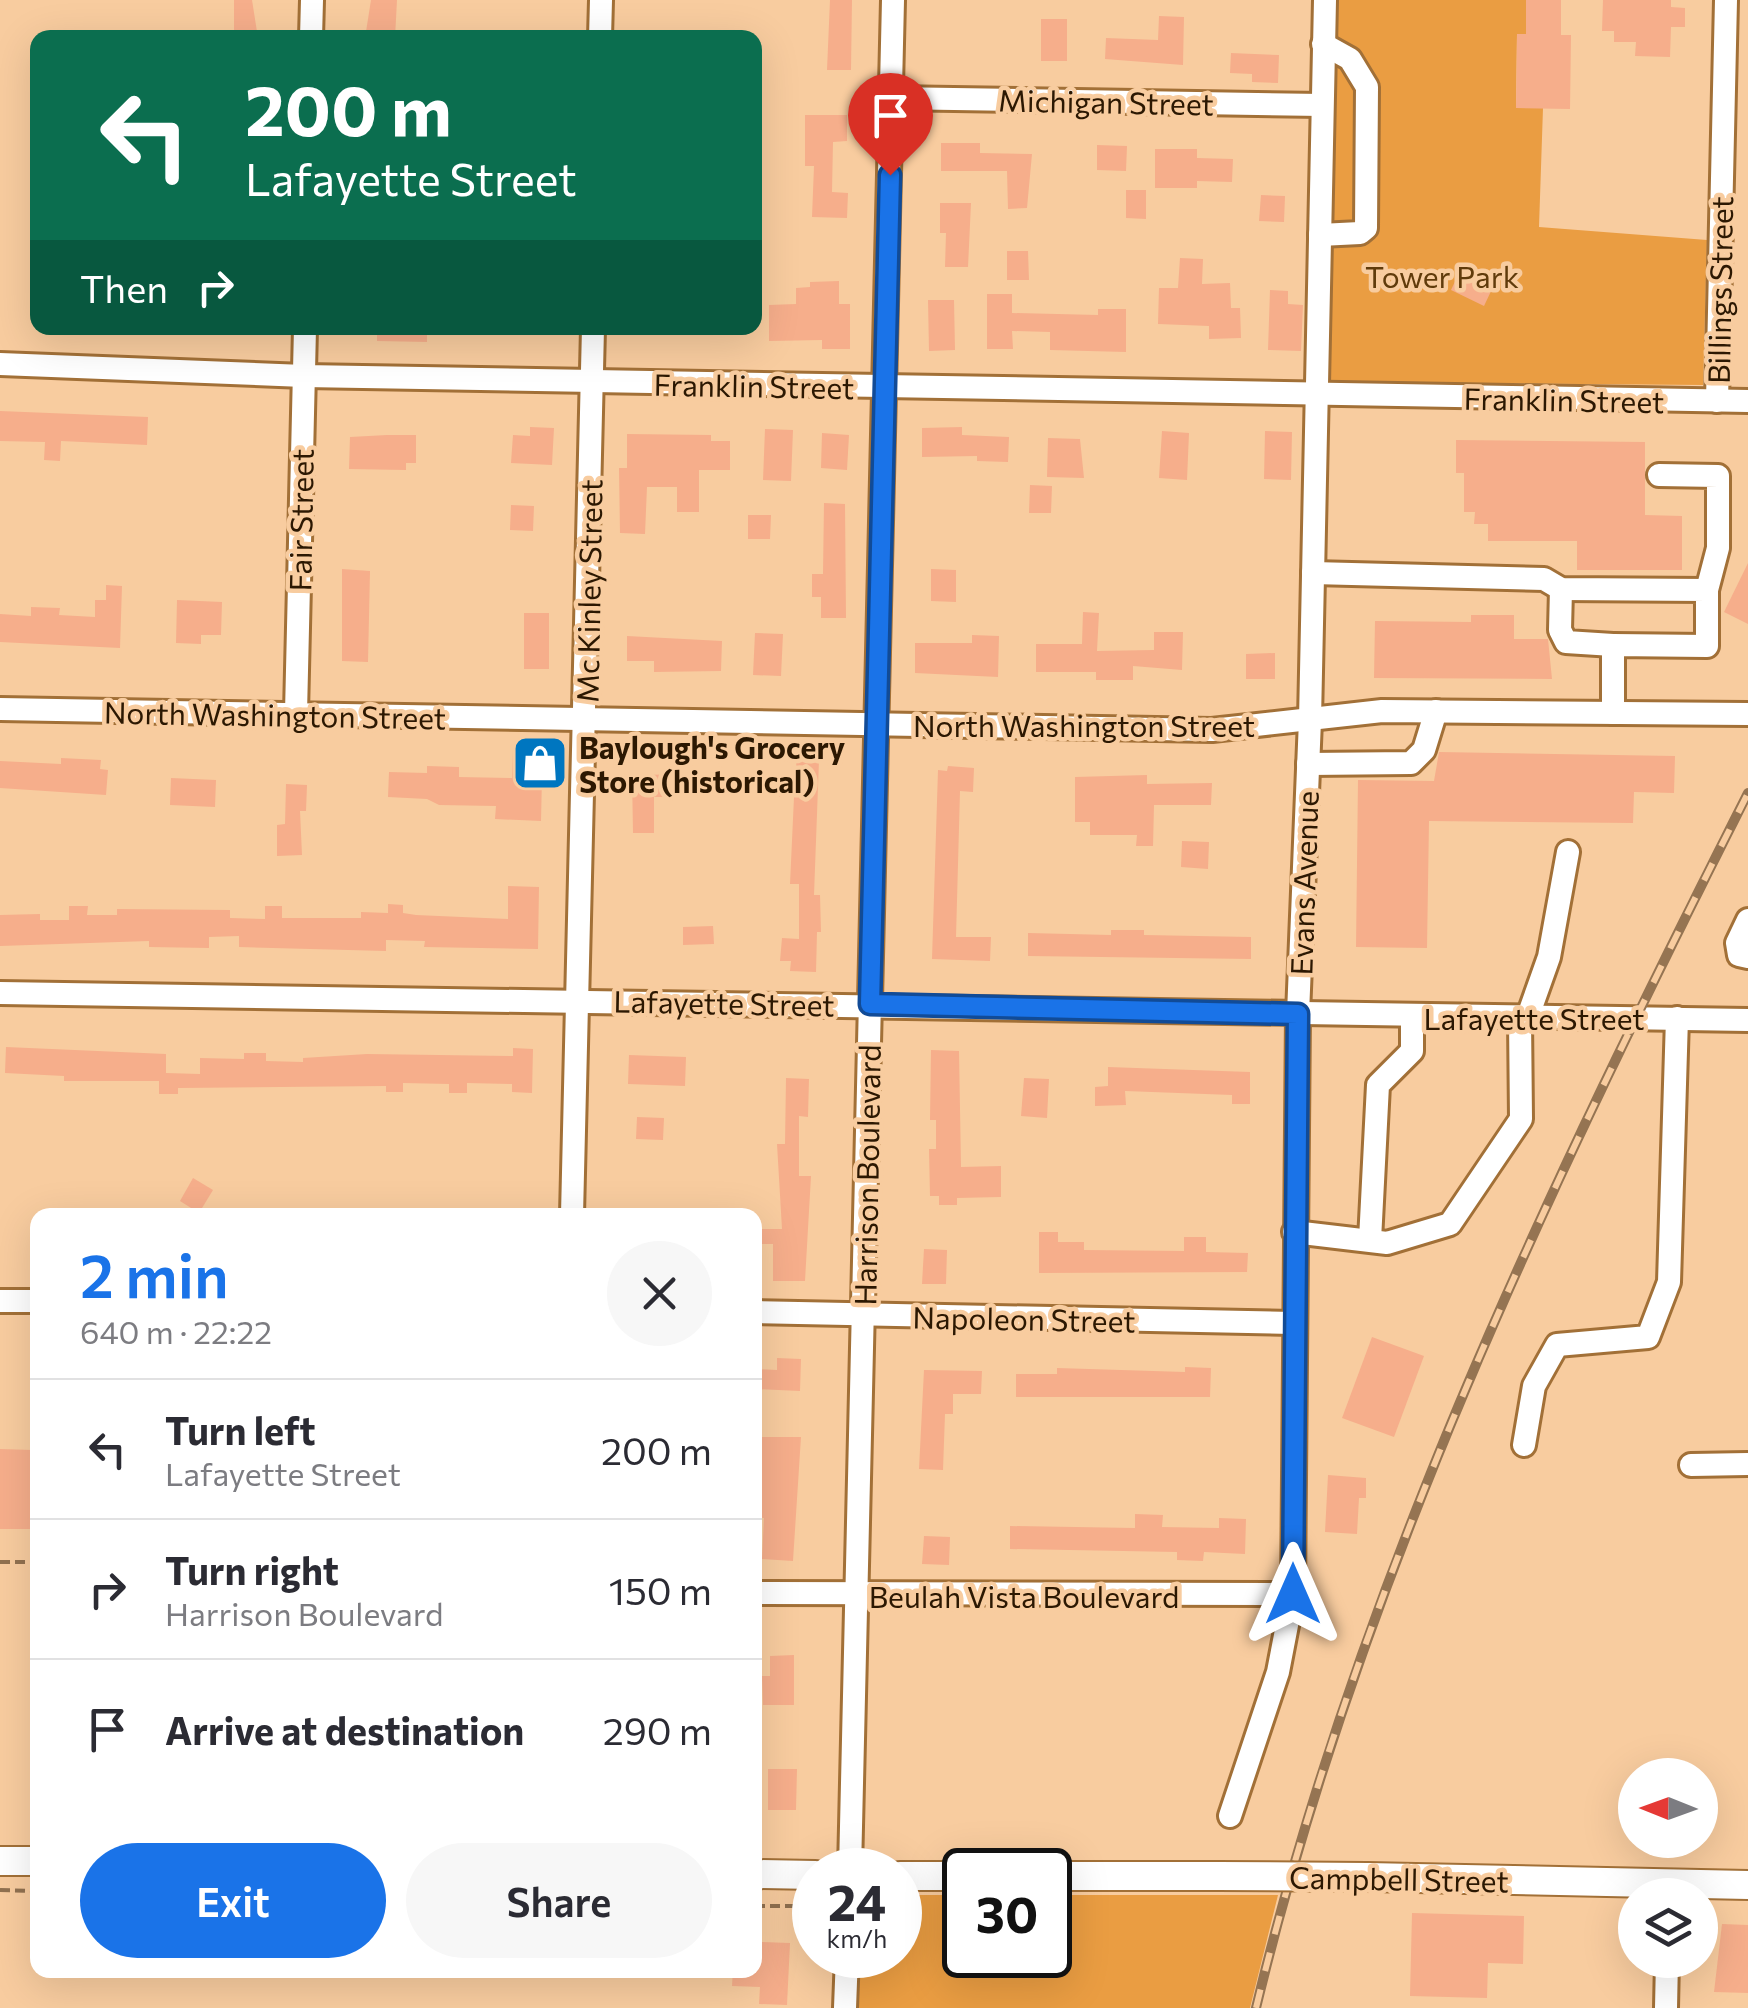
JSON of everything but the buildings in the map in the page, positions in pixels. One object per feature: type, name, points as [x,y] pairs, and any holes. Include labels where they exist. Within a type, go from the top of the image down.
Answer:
[{"type":"main road","points":[[0,1861],[30,1861]]},
{"type":"main road","points":[[762,1874],[792,1875]]},
{"type":"main road","name":"Campbell Street","points":[[1072,1876],[1367,1877],[1618,1887]]},
{"type":"main road","name":"Campbell Street","points":[[1718,1887],[1748,1885]]},
{"type":"street","points":[[312,0],[312,30]]},
{"type":"street","points":[[600,30],[601,0]]},
{"type":"street","name":"Harrison Boulevard","points":[[851,1848],[893,0]]},
{"type":"street","name":"Evans Avenue","points":[[1230,1816],[1278,1672],[1293,1594],[1292,1323],[1298,1014],[1310,720],[1325,0]]},
{"type":"street","name":"Billings Street","points":[[1717,401],[1736,38],[1726,0]]},
{"type":"street","points":[[1320,235],[1360,233],[1366,228],[1367,88],[1350,60],[1324,44]]},
{"type":"street","name":"Michigan Street","points":[[890,98],[1322,105]]},
{"type":"street","name":"Fair Street","points":[[296,713],[305,335]]},
{"type":"street","name":"Mc Kinley Street","points":[[572,1208],[593,335]]},
{"type":"street","name":"Franklin Street","points":[[0,364],[304,376],[1748,401]]},
{"type":"street","points":[[1561,588],[1560,630],[1566,642],[1707,646],[1707,590],[1718,548],[1718,476],[1660,475]]},
{"type":"street","points":[[1313,573],[1544,579],[1561,588],[1707,590]]},
{"type":"street","points":[[1613,646],[1613,713]]},
{"type":"street","name":"North Washington Street","points":[[0,709],[1212,730],[1382,711],[1748,714]]},
{"type":"street","points":[[1308,764],[1411,763],[1424,750],[1436,711]]},
{"type":"street","points":[[1294,1232],[1387,1243],[1450,1224],[1521,1119],[1524,1018],[1548,956],[1568,852]]},
{"type":"street","points":[[1748,920],[1737,942],[1739,955],[1748,957]]},
{"type":"street","name":"Lafayette Street","points":[[0,993],[1748,1020]]},
{"type":"street","points":[[1370,1240],[1378,1085],[1412,1051],[1412,1016]]},
{"type":"street","points":[[1524,1446],[1534,1386],[1557,1345],[1648,1336],[1669,1282],[1676,1018]]},
{"type":"street","points":[[0,1301],[30,1301]]},
{"type":"street","name":"Napoleon Street","points":[[762,1312],[1292,1323]]},
{"type":"street","points":[[1690,1464],[1748,1464]]},
{"type":"street","name":"Beulah Vista Boulevard","points":[[762,1593],[1293,1594]]},
{"type":"street","points":[[845,2008],[846,1978]]},
{"type":"street","points":[[1666,2008],[1667,1978]]},
{"type":"path","points":[[0,1562],[30,1562]]},
{"type":"path","points":[[0,1890],[30,1891]]},
{"type":"path","points":[[762,1906],[792,1906]]},
{"type":"green space","name":"Tower Park","points":[[1337,0],[1526,0],[1526,34],[1517,34],[1516,107],[1543,108],[1539,227],[1707,240],[1703,385],[1330,382]]},
{"type":"green space","points":[[922,1895],[942,1895],[942,1978],[1072,1978],[1072,1895],[1278,1895],[1250,2008],[845,2008],[846,1978],[922,1978]]},
{"type":"railway","points":[[1256,2008],[1299,1849],[1349,1692],[1405,1538],[1533,1236],[1748,793]]},
{"type":"place","name":"Baylough's Grocery Store (historical)","points":[[540,763]]},
{"type":"route","points":[[890,175],[870,1004],[1298,1014],[1292,1323],[1293,1594]]}]
